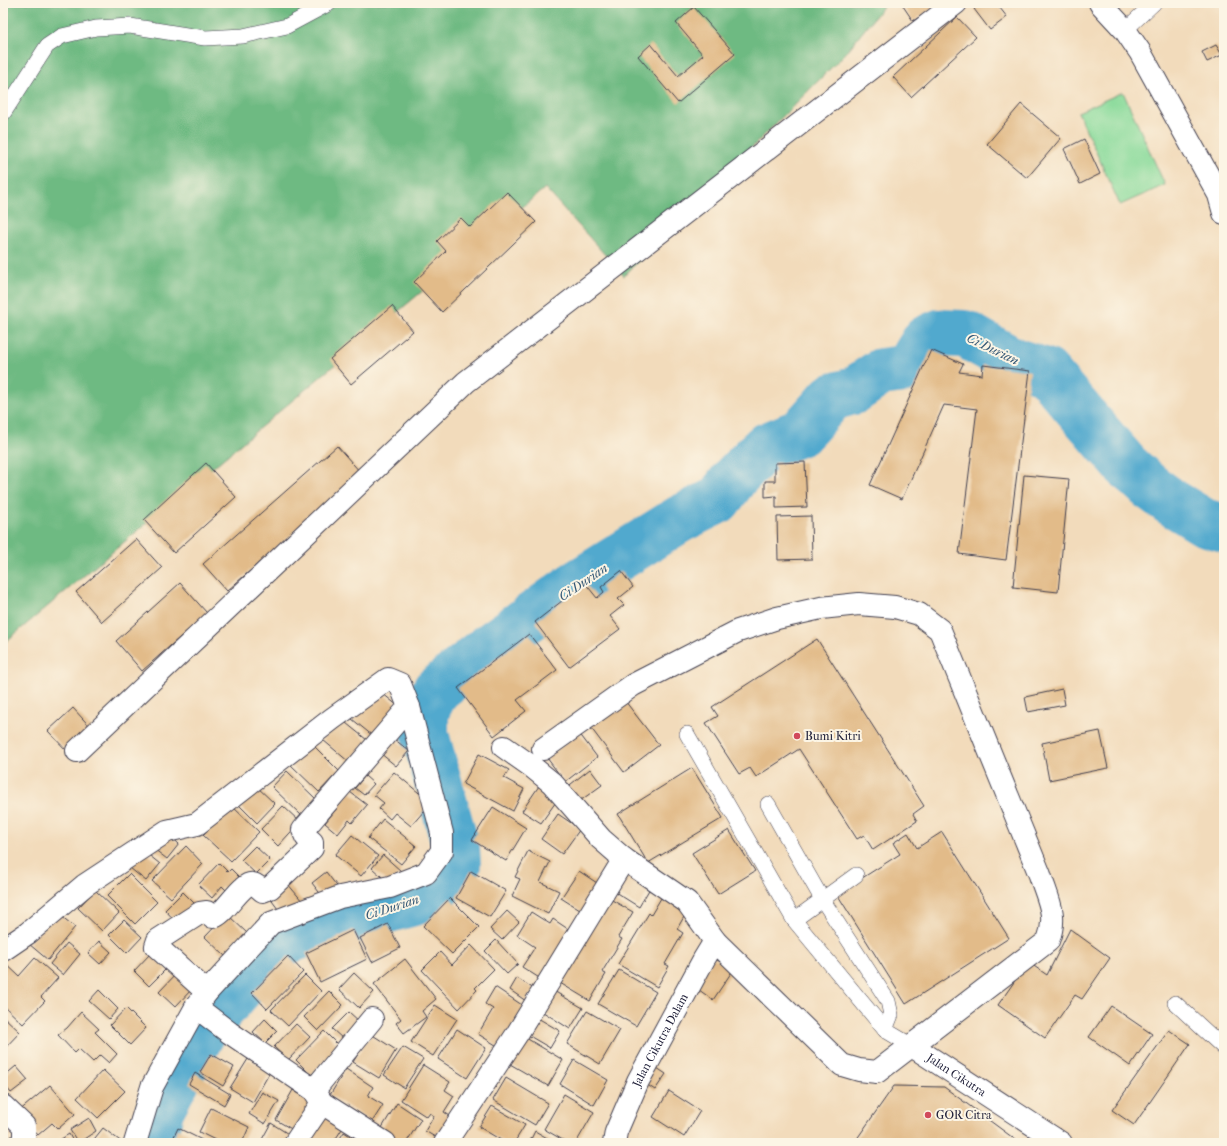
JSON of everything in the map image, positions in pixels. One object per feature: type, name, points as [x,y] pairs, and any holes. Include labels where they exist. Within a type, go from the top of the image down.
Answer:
[{"type":"street","points":[[77,752],[466,382],[956,3]]},
{"type":"street","points":[[1100,3],[1125,30],[1140,52],[1219,195],[1224,213]]},
{"type":"street","points":[[504,747],[552,783],[601,839],[624,859],[687,902],[715,941],[842,1065],[859,1070],[877,1072],[1048,941],[1053,928],[1053,914],[1040,876],[940,630],[919,614],[895,606],[859,604],[821,608],[777,618],[738,631],[633,686],[543,749]]},
{"type":"street","points":[[3,950],[28,932],[85,885],[167,831],[197,824],[332,719],[388,679],[400,684],[409,708],[442,833],[442,851],[426,873],[390,887],[340,897],[271,923],[202,1003],[152,1087],[135,1143]]},
{"type":"street","points":[[385,1143],[318,1097],[230,1033],[202,1003],[156,946],[158,940],[200,913],[207,912],[213,917],[218,916],[236,895],[250,884],[253,884],[263,890],[270,888],[312,848],[312,842],[306,837],[303,830],[409,708]]},
{"type":"street","points":[[445,1143],[517,1034],[624,859]]},
{"type":"street","name":"Jalan Cikutra Dalam","points":[[614,1143],[616,1132],[638,1081],[715,941]]},
{"type":"street","points":[[295,1143],[318,1097],[372,1019]]},
{"type":"street","name":"Jalan Cikutra","points":[[912,1046],[1061,1143]]},
{"type":"street","points":[[3,1106],[24,1126],[24,1139],[22,1143]]},
{"type":"lane","points":[[3,114],[47,46],[62,36],[96,28],[130,26],[205,38],[243,36],[287,26],[330,3]]},
{"type":"lane","points":[[1125,30],[1154,3]]},
{"type":"lane","points":[[687,734],[794,920],[885,1030],[912,1046]]},
{"type":"lane","points":[[768,804],[822,899],[888,1001],[891,1015],[885,1030]]},
{"type":"lane","points":[[794,920],[856,875]]},
{"type":"lane","points":[[1175,1003],[1224,1048]]},
{"type":"green space","points":[[3,3],[886,3],[844,55],[624,276],[545,188],[3,644]]},
{"type":"green space","points":[[1123,92],[1165,185],[1120,205],[1078,112]]},
{"type":"building","points":[[901,3],[941,3],[913,21]]},
{"type":"building","points":[[981,3],[996,3],[1007,17],[990,30],[974,9]]},
{"type":"building","points":[[694,7],[735,54],[678,103],[638,56],[651,44],[678,76],[703,55],[676,23]]},
{"type":"building","points":[[957,17],[976,37],[911,97],[893,77]]},
{"type":"building","points":[[1216,45],[1222,55],[1207,62],[1202,52]]},
{"type":"building","points":[[1021,104],[1061,138],[1027,178],[987,144]]},
{"type":"building","points":[[1084,139],[1100,174],[1080,184],[1064,149]]},
{"type":"building","points":[[507,192],[536,222],[442,312],[414,282],[446,251],[437,241],[461,218],[470,227]]},
{"type":"building","points":[[392,306],[413,331],[351,384],[330,359]]},
{"type":"building","points":[[931,350],[963,364],[959,372],[982,375],[983,365],[1030,371],[1006,560],[959,554],[977,409],[944,405],[902,499],[870,485]]},
{"type":"building","points":[[337,446],[361,473],[227,591],[203,564]]},
{"type":"building","points":[[805,462],[807,507],[776,508],[776,496],[765,497],[765,481],[775,481],[775,463]]},
{"type":"building","points":[[206,463],[236,497],[174,553],[144,520]]},
{"type":"building","points":[[1024,475],[1069,479],[1058,592],[1013,587]]},
{"type":"building","points":[[811,516],[812,559],[778,560],[777,517]]},
{"type":"building","points":[[136,539],[162,568],[102,622],[76,592]]},
{"type":"building","points":[[621,571],[633,587],[618,599],[624,605],[610,616],[620,629],[569,667],[535,622],[585,583],[597,598],[604,592],[601,587]]},
{"type":"building","points":[[180,583],[207,613],[142,671],[116,641]]},
{"type":"building","points":[[529,634],[557,670],[517,700],[526,711],[494,736],[458,688]]},
{"type":"building","name":"Bumi Kitri","points":[[817,639],[924,806],[913,814],[917,821],[873,850],[864,835],[857,839],[799,749],[756,777],[750,768],[739,774],[706,723],[718,716],[712,707]]},
{"type":"building","points":[[377,689],[398,706],[373,736],[352,719]]},
{"type":"building","points":[[1062,689],[1065,705],[1028,712],[1025,697]]},
{"type":"building","points":[[622,697],[659,745],[624,772],[588,724]]},
{"type":"building","points":[[73,708],[93,730],[68,752],[48,731]]},
{"type":"building","points":[[341,719],[367,740],[349,762],[323,740]]},
{"type":"building","points":[[1100,731],[1108,768],[1049,780],[1042,743]]},
{"type":"building","points":[[579,733],[597,757],[565,782],[547,758]]},
{"type":"building","points":[[393,738],[409,751],[396,766],[380,753]]},
{"type":"building","points":[[311,743],[339,771],[319,792],[291,765]]},
{"type":"building","points":[[479,754],[509,770],[504,778],[524,789],[513,811],[463,784]]},
{"type":"building","points":[[692,768],[723,818],[648,863],[618,814]]},
{"type":"building","points":[[590,769],[602,785],[577,803],[566,788]]},
{"type":"building","points":[[287,771],[316,799],[301,815],[272,787]]},
{"type":"building","points":[[394,772],[431,803],[411,826],[395,813],[390,819],[379,809],[384,803],[374,795]]},
{"type":"building","points":[[365,776],[374,784],[364,795],[355,788]]},
{"type":"building","points":[[255,785],[275,804],[257,823],[237,803]]},
{"type":"building","points":[[539,786],[558,799],[541,823],[522,811]]},
{"type":"building","points":[[350,792],[367,805],[352,823],[349,820],[338,834],[325,823]]},
{"type":"building","points":[[231,805],[259,832],[231,861],[203,835]]},
{"type":"building","points":[[283,806],[300,822],[278,846],[261,829]]},
{"type":"building","points":[[493,807],[526,828],[506,861],[472,840]]},
{"type":"building","points":[[558,814],[580,829],[562,854],[541,839]]},
{"type":"building","points":[[383,819],[416,846],[401,864],[368,838]]},
{"type":"building","points":[[729,830],[755,871],[718,894],[692,853]]},
{"type":"building","points":[[942,832],[1009,938],[906,1004],[837,894],[900,854],[893,843],[908,833],[917,848]]},
{"type":"building","points":[[167,833],[179,844],[167,859],[154,849]]},
{"type":"building","points":[[352,835],[378,856],[361,876],[335,855]]},
{"type":"building","points":[[186,846],[203,864],[171,898],[152,881]]},
{"type":"building","points":[[255,846],[270,860],[256,874],[241,860]]},
{"type":"building","points":[[144,851],[160,864],[146,881],[130,868]]},
{"type":"building","points":[[528,851],[550,862],[540,882],[559,891],[548,914],[512,896],[520,879],[515,877]]},
{"type":"building","points":[[383,855],[401,871],[390,884],[372,868]]},
{"type":"building","points":[[219,863],[228,872],[231,869],[244,882],[231,895],[222,886],[212,898],[198,885]]},
{"type":"building","points":[[471,871],[506,891],[490,917],[456,898]]},
{"type":"building","points":[[579,871],[600,885],[583,912],[561,898]]},
{"type":"building","points":[[326,872],[340,890],[326,901],[312,883]]},
{"type":"building","points":[[129,874],[157,902],[135,924],[107,896]]},
{"type":"building","points":[[626,874],[650,888],[639,907],[615,892]]},
{"type":"building","points":[[287,883],[303,902],[284,917],[269,897]]},
{"type":"building","points":[[95,890],[119,913],[102,931],[78,908]]},
{"type":"building","points":[[183,892],[197,906],[179,925],[165,910]]},
{"type":"building","points":[[664,893],[689,908],[677,929],[683,933],[665,964],[669,966],[657,987],[618,964],[649,913],[651,915]]},
{"type":"building","points":[[450,898],[479,927],[452,954],[423,926]]},
{"type":"building","points":[[610,899],[633,912],[618,937],[622,939],[602,972],[606,974],[590,1001],[560,983]]},
{"type":"building","points":[[507,911],[519,922],[502,940],[490,929]]},
{"type":"building","points":[[56,912],[75,927],[48,960],[29,944]]},
{"type":"building","points":[[531,912],[550,924],[553,919],[574,933],[544,981],[522,967],[535,947],[517,935]]},
{"type":"building","points":[[227,914],[248,934],[226,957],[205,937]]},
{"type":"building","points":[[124,920],[142,937],[127,953],[109,935]]},
{"type":"building","points":[[388,924],[400,948],[372,962],[360,938]]},
{"type":"building","points":[[1070,929],[1110,958],[1082,999],[1075,995],[1045,1038],[998,1005],[1028,962],[1047,975]]},
{"type":"building","points":[[353,930],[367,959],[320,982],[306,953]]},
{"type":"building","points":[[496,940],[518,964],[507,974],[485,951]]},
{"type":"building","points":[[99,941],[111,952],[100,964],[88,953]]},
{"type":"building","points":[[67,943],[80,954],[63,975],[50,964]]},
{"type":"building","points":[[471,945],[494,969],[475,988],[477,990],[459,1009],[422,970],[440,952],[452,965]]},
{"type":"building","points":[[150,954],[166,969],[149,986],[134,971]]},
{"type":"building","points":[[288,956],[303,972],[267,1009],[252,993]]},
{"type":"building","points":[[35,958],[58,978],[41,997],[45,1001],[23,1024],[3,1005],[3,961],[19,976]]},
{"type":"building","points":[[714,958],[733,970],[713,1000],[695,987]]},
{"type":"building","points":[[405,959],[436,999],[422,1011],[426,1017],[404,1033],[396,1023],[401,1019],[374,984]]},
{"type":"building","points":[[619,970],[656,992],[636,1026],[598,1004]]},
{"type":"building","points":[[177,973],[193,988],[175,1007],[159,992]]},
{"type":"building","points":[[354,973],[374,992],[359,1008],[339,989]]},
{"type":"building","points":[[305,975],[321,991],[288,1026],[271,1010]]},
{"type":"building","points":[[517,978],[534,989],[526,1001],[510,990]]},
{"type":"building","points":[[495,987],[525,1007],[499,1047],[478,1034],[493,1009],[485,1004]]},
{"type":"building","points":[[99,990],[118,1009],[109,1019],[89,1001]]},
{"type":"building","points":[[552,990],[583,1008],[570,1029],[540,1010]]},
{"type":"building","points":[[329,991],[343,1005],[318,1031],[304,1017]]},
{"type":"building","points":[[435,1005],[457,1019],[433,1056],[411,1042]]},
{"type":"building","points":[[1111,1006],[1152,1034],[1130,1066],[1089,1037]]},
{"type":"building","points":[[126,1008],[146,1028],[130,1045],[110,1025]]},
{"type":"building","points":[[587,1011],[620,1030],[600,1064],[567,1044]]},
{"type":"building","points":[[81,1012],[99,1029],[95,1032],[117,1054],[109,1063],[100,1055],[93,1062],[79,1049],[75,1053],[58,1035],[67,1028]]},
{"type":"building","points":[[349,1012],[360,1022],[343,1039],[332,1029]]},
{"type":"building","points":[[3,1016],[20,1032],[3,1050]]},
{"type":"building","points":[[536,1017],[560,1031],[550,1048],[526,1034]]},
{"type":"building","points":[[265,1019],[277,1031],[265,1043],[253,1032]]},
{"type":"building","points":[[296,1024],[310,1037],[288,1060],[274,1047]]},
{"type":"building","points":[[457,1029],[486,1048],[467,1078],[438,1059]]},
{"type":"building","points":[[1169,1030],[1190,1044],[1134,1125],[1112,1110]]},
{"type":"building","points":[[324,1031],[339,1046],[311,1075],[296,1060]]},
{"type":"building","points":[[371,1034],[396,1050],[379,1078],[353,1062]]},
{"type":"building","points":[[526,1038],[563,1060],[548,1086],[510,1064]]},
{"type":"building","points":[[403,1047],[423,1059],[404,1088],[384,1075]]},
{"type":"building","points":[[211,1054],[234,1067],[223,1086],[200,1072]]},
{"type":"building","points":[[248,1059],[270,1072],[253,1102],[230,1088]]},
{"type":"building","points":[[574,1060],[608,1080],[594,1105],[560,1084]]},
{"type":"building","points":[[423,1065],[450,1082],[445,1090],[454,1096],[444,1112],[453,1118],[440,1140],[425,1131],[434,1116],[430,1113],[427,1117],[401,1100]]},
{"type":"building","points":[[16,1066],[28,1080],[11,1093],[3,1083],[3,1077]]},
{"type":"building","points":[[654,1066],[666,1074],[655,1090],[643,1082]]},
{"type":"building","points":[[346,1069],[373,1087],[368,1096],[383,1105],[372,1122],[330,1095]]},
{"type":"building","points":[[103,1070],[125,1091],[98,1118],[77,1098]]},
{"type":"building","points":[[195,1073],[230,1094],[224,1105],[189,1084]]},
{"type":"building","points":[[506,1078],[548,1103],[535,1125],[493,1100]]},
{"type":"building","points":[[50,1085],[75,1114],[58,1129],[52,1123],[38,1135],[18,1112]]},
{"type":"building","name":"GOR Citra","points":[[894,1086],[944,1087],[1020,1143],[854,1143]]},
{"type":"building","points":[[293,1090],[312,1102],[295,1131],[276,1120]]},
{"type":"building","points":[[669,1091],[700,1111],[684,1137],[653,1117]]},
{"type":"building","points":[[262,1092],[279,1101],[265,1124],[249,1114]]},
{"type":"building","points":[[564,1094],[594,1112],[576,1143],[568,1143],[544,1129]]},
{"type":"building","points":[[397,1103],[421,1119],[406,1143],[399,1143],[380,1131]]},
{"type":"building","points":[[492,1106],[525,1125],[514,1143],[506,1143],[479,1127]]},
{"type":"building","points":[[211,1108],[249,1127],[242,1143],[221,1143],[199,1132]]},
{"type":"building","points":[[321,1115],[342,1129],[333,1143],[303,1143]]},
{"type":"building","points":[[89,1118],[96,1131],[78,1143],[70,1130]]},
{"type":"building","points":[[271,1123],[293,1137],[289,1143],[260,1143]]},
{"type":"building","points":[[103,1128],[123,1143],[91,1143]]},
{"type":"building","points":[[178,1128],[204,1141],[203,1143],[171,1143]]},
{"type":"building","points":[[535,1131],[556,1143],[529,1143]]},
{"type":"building","points":[[344,1132],[361,1143],[337,1143]]},
{"type":"building","points":[[69,1134],[74,1143],[55,1143]]},
{"type":"waterway","name":"Ci Durian","points":[[154,1143],[160,1110],[204,1029],[279,944],[314,930],[414,902],[434,890],[448,877],[457,864],[456,848],[425,734],[425,712],[436,690],[488,648],[575,585],[680,519],[718,500],[736,476],[765,447],[801,432],[832,397],[853,391],[881,372],[904,369],[913,360],[926,339],[939,333],[965,334],[1013,361],[1046,372],[1126,465],[1149,486],[1171,502],[1204,522],[1224,528]]},
{"type":"place","name":"Bumi Kitri","points":[[797,736]]},
{"type":"place","name":"GOR Citra","points":[[928,1115]]}]
